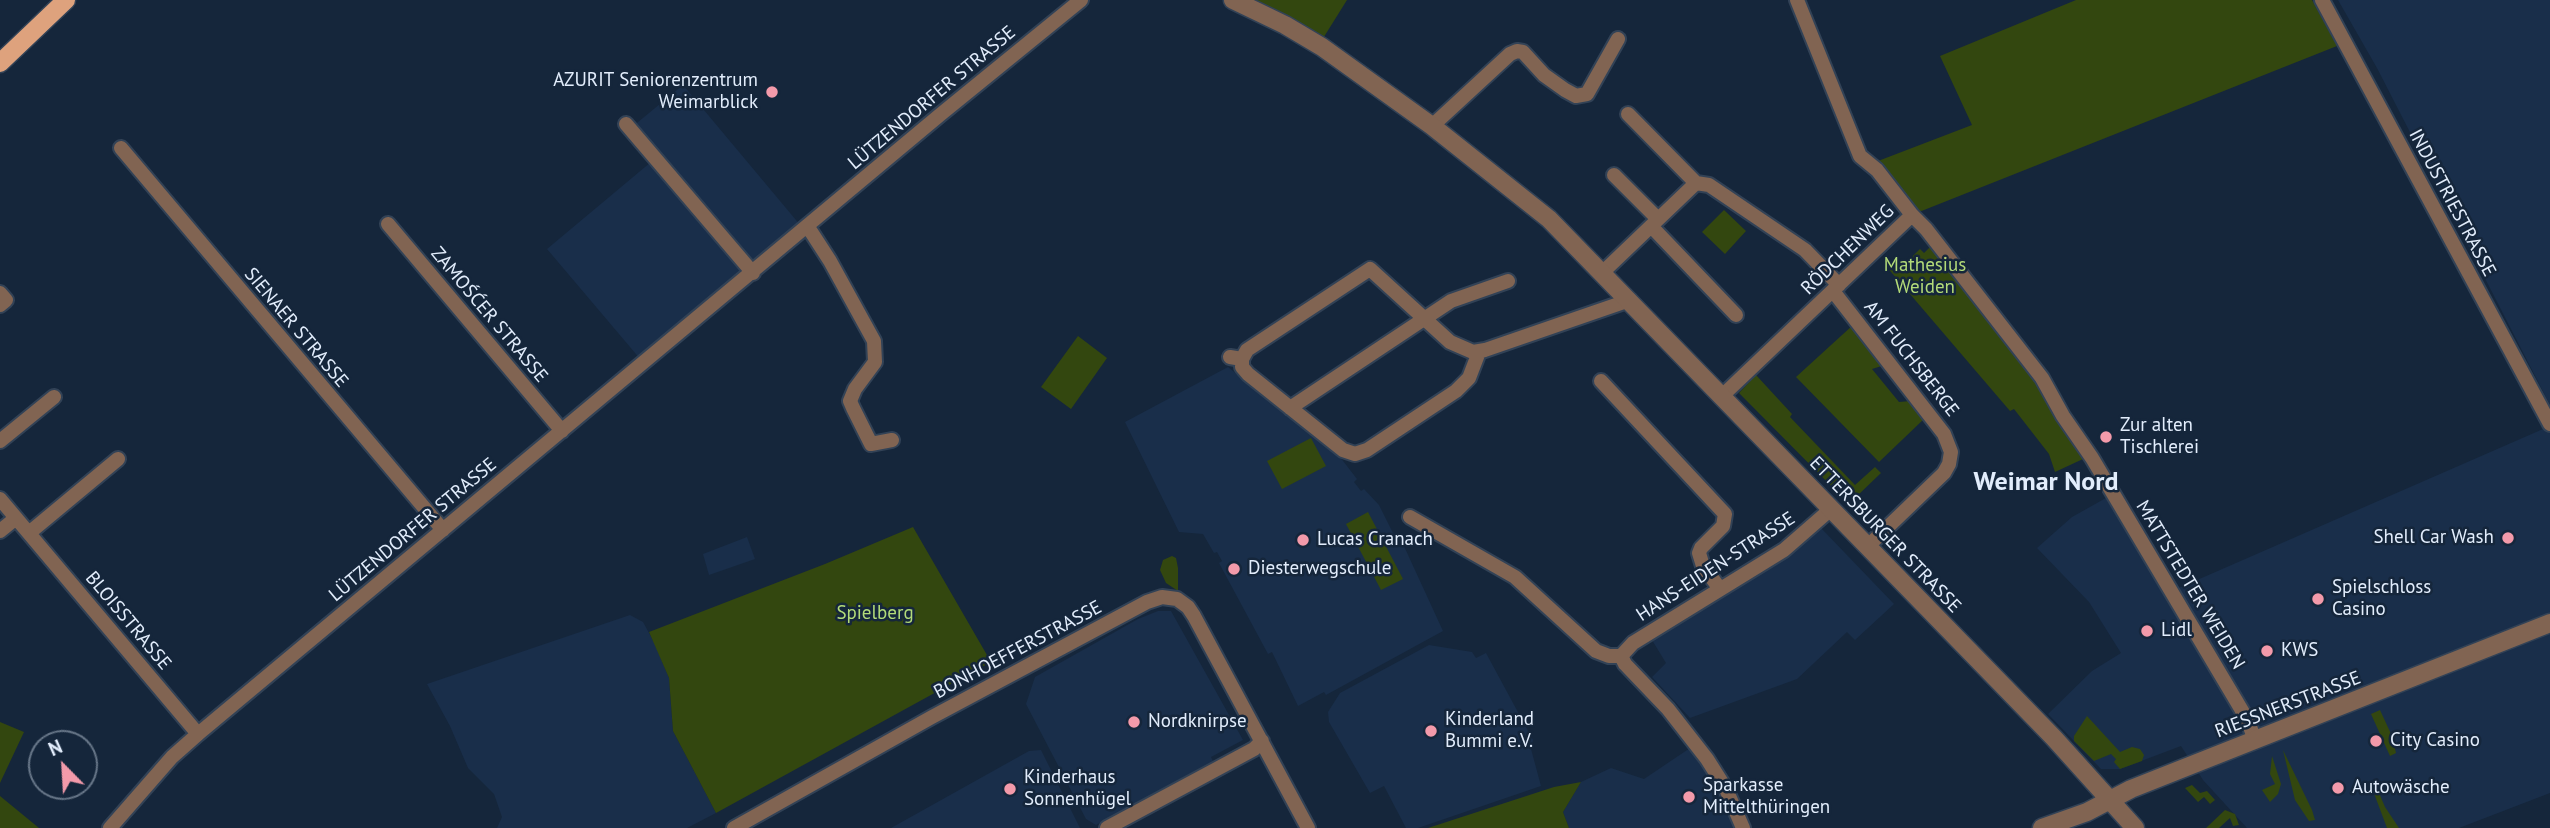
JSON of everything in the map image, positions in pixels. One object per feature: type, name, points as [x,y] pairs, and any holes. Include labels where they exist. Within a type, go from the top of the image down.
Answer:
[{"type":"main road","points":[[0,62],[66,0]]},
{"type":"street","name":"LÜTZENDORFER STRASSE","points":[[110,828],[172,757],[198,733],[961,97],[1082,0]]},
{"type":"street","name":"ETTERSBURGER STRASSE","points":[[1233,0],[1285,25],[1322,47],[1432,126],[1549,219],[2054,738],[2135,828]]},
{"type":"street","name":"RÖDCHENWEG","points":[[1722,396],[1912,215],[1877,170],[1860,156],[1797,0]]},
{"type":"street","name":"INDUSTRIESTRASSE","points":[[2322,0],[2550,425]]},
{"type":"street","points":[[1432,126],[1510,54],[1517,51],[1523,51],[1544,75],[1564,90],[1576,96],[1587,94],[1618,39]]},
{"type":"street","name":"AM FUCHSBERGE","points":[[1628,114],[1696,183],[1709,185],[1805,250],[1836,288],[1949,443],[1951,452],[1944,473],[1867,547]]},
{"type":"street","points":[[626,124],[753,273]]},
{"type":"street","name":"SIENAER STRASSE","points":[[121,148],[443,530]]},
{"type":"street","points":[[1614,174],[1736,315]]},
{"type":"street","points":[[1603,272],[1696,183]]},
{"type":"street","name":"MATTSTEDTER WEIDEN","points":[[1912,215],[1951,260],[2042,378],[2247,719],[2255,740]]},
{"type":"street","name":"ZAMOŚĆER STRASSE","points":[[387,223],[562,431]]},
{"type":"street","points":[[808,227],[874,341],[875,362],[855,389],[850,401],[871,444],[892,440]]},
{"type":"street","points":[[1479,352],[1469,377],[1456,391],[1361,453],[1349,454],[1248,374],[1236,358],[1370,269],[1450,342],[1479,352],[1630,300]]},
{"type":"street","points":[[1290,408],[1451,301],[1508,281]]},
{"type":"street","points":[[0,293],[6,300],[0,305]]},
{"type":"street","points":[[1601,381],[1725,514],[1723,526],[1699,553],[1703,566],[1720,589]]},
{"type":"street","points":[[0,441],[54,397]]},
{"type":"street","points":[[29,533],[118,459]]},
{"type":"street","name":"BLOISSTRASSE","points":[[0,499],[198,733]]},
{"type":"street","name":"HANS-EIDEN-STRASSE","points":[[1621,656],[1633,643],[1784,550],[1831,509]]},
{"type":"street","points":[[1410,517],[1515,577],[1596,651],[1609,656],[1621,656],[1707,759],[1726,789],[1743,828]]},
{"type":"street","points":[[0,531],[16,518]]},
{"type":"street","name":"BONHOEFFERSTRASSE","points":[[734,828],[932,717],[1147,602],[1162,597],[1177,599],[1188,607],[1308,828]]},
{"type":"street","name":"RIESSNERSTRASSE","points":[[2042,828],[2087,812],[2131,789],[2550,623]]},
{"type":"street","points":[[1107,828],[1254,749],[1262,741]]},
{"type":"shaded area","points":[[2338,0],[2550,0],[2550,405],[2377,68]]},
{"type":"shaded area","points":[[683,85],[801,226],[641,360],[547,249],[657,157],[632,127]]},
{"type":"shaded area","name":"Lucas Cranach","points":[[1228,367],[1340,457],[1357,479],[1354,482],[1361,491],[1364,489],[1379,505],[1394,535],[1403,544],[1443,631],[1326,695],[1324,692],[1298,706],[1272,652],[1268,654],[1219,563],[1222,561],[1217,552],[1214,553],[1203,534],[1179,532],[1125,422]]},
{"type":"shaded area","points":[[2550,426],[2550,793],[2459,828],[2247,828],[2203,780],[2181,746],[2120,769],[2101,769],[2048,714],[2092,671],[2121,653],[2089,602],[2037,548],[2072,517],[2106,498],[2165,594]]},
{"type":"shaded area","points":[[1821,528],[1894,604],[1855,640],[1847,632],[1797,679],[1690,718],[1652,677],[1666,663],[1652,640],[1779,561]]},
{"type":"shaded area","points":[[747,537],[755,559],[709,575],[703,554]]},
{"type":"shaded area","name":"Nordknirpse","points":[[1158,611],[1171,611],[1243,740],[1211,757],[1213,761],[1096,825],[1086,819],[1026,704],[1035,677],[1138,619]]},
{"type":"shaded area","points":[[630,615],[643,622],[655,644],[669,678],[673,731],[716,813],[687,828],[497,828],[502,817],[494,794],[468,768],[450,726],[427,684]]},
{"type":"shaded area","name":"Kinderland Bummi e.V.","points":[[1429,645],[1472,652],[1476,658],[1486,653],[1533,740],[1531,749],[1541,786],[1418,828],[1406,828],[1384,786],[1370,793],[1329,722],[1328,712],[1340,693]]},
{"type":"shaded area","points":[[1702,740],[1732,787],[1749,828],[1569,828],[1563,812],[1581,782],[1611,768],[1644,779]]},
{"type":"shaded area","name":"Kinderhaus Sonnenhügel","points":[[1041,750],[1080,828],[891,828],[1029,751]]},
{"type":"green space","points":[[1252,0],[1347,0],[1322,40]]},
{"type":"green space","points":[[2076,0],[2312,0],[2337,46],[1919,212],[1878,161],[1972,125],[1940,56]]},
{"type":"green space","points":[[1724,210],[1746,231],[1725,254],[1702,232]]},
{"type":"green space","name":"Mathesius Weiden","points":[[1931,246],[2034,377],[2083,459],[2055,472],[2049,454],[2014,409],[2010,411],[1886,266],[1895,273],[1920,249],[1924,253]]},
{"type":"green space","points":[[1853,325],[1885,365],[1872,369],[1899,402],[1911,401],[1925,418],[1879,462],[1796,377]]},
{"type":"green space","points":[[1078,336],[1107,358],[1071,409],[1041,387]]},
{"type":"green space","points":[[1756,375],[1792,414],[1790,417],[1855,485],[1875,467],[1881,473],[1856,497],[1851,493],[1844,499],[1739,393]]},
{"type":"green space","points":[[1311,438],[1326,466],[1282,489],[1267,461]]},
{"type":"green space","points":[[1368,512],[1403,579],[1381,590],[1346,524]]},
{"type":"green space","name":"Spielberg","points":[[913,527],[991,662],[716,813],[673,731],[669,678],[649,632]]},
{"type":"green space","points":[[1172,556],[1176,558],[1178,568],[1178,591],[1166,583],[1160,570],[1163,560]]},
{"type":"green space","points":[[2380,710],[2392,736],[2396,753],[2390,756],[2371,714]]},
{"type":"green space","points":[[2087,716],[2120,752],[2132,747],[2140,749],[2144,755],[2142,761],[2120,769],[2111,754],[2094,761],[2074,741],[2074,736]]},
{"type":"green space","points":[[0,722],[24,732],[0,783]]},
{"type":"green space","points":[[2283,750],[2315,820],[2309,821],[2295,800]]},
{"type":"green space","points":[[2272,756],[2281,784],[2278,794],[2270,802],[2262,790],[2275,784],[2270,774]]},
{"type":"green space","points":[[1581,782],[1563,812],[1569,828],[1428,828],[1554,787]]},
{"type":"green space","points":[[2192,785],[2200,793],[2207,791],[2215,800],[2210,804],[2204,797],[2198,802],[2185,788]]},
{"type":"green space","points":[[2376,786],[2385,807],[2399,828],[2387,828],[2372,788]]},
{"type":"green space","points":[[0,796],[39,828],[0,828]]},
{"type":"green space","points":[[2225,810],[2235,814],[2239,825],[2233,826],[2230,818],[2219,828],[2206,828]]},
{"type":"place","name":"AZURIT Seniorenzentrum Weimarblick","points":[[772,92]]},
{"type":"place","name":"Zur alten Tischlerei","points":[[2106,437]]},
{"type":"place","name":"Shell Car Wash","points":[[2508,538]]},
{"type":"place","name":"Lucas Cranach","points":[[1303,540]]},
{"type":"place","name":"Diesterwegschule","points":[[1234,569]]},
{"type":"place","name":"Spielschloss Casino","points":[[2318,599]]},
{"type":"place","name":"Lidl","points":[[2147,631]]},
{"type":"place","name":"KWS","points":[[2267,651]]},
{"type":"place","name":"Nordknirpse","points":[[1134,722]]},
{"type":"place","name":"Kinderland Bummi e.V.","points":[[1431,731]]},
{"type":"place","name":"City Casino","points":[[2376,741]]},
{"type":"place","name":"Autowäsche","points":[[2338,788]]},
{"type":"place","name":"Kinderhaus Sonnenhügel","points":[[1010,789]]},
{"type":"place","name":"Sparkasse Mittelthüringen","points":[[1689,797]]},
{"type":"district","name":"Weimar Nord","points":[[2046,483]]}]
